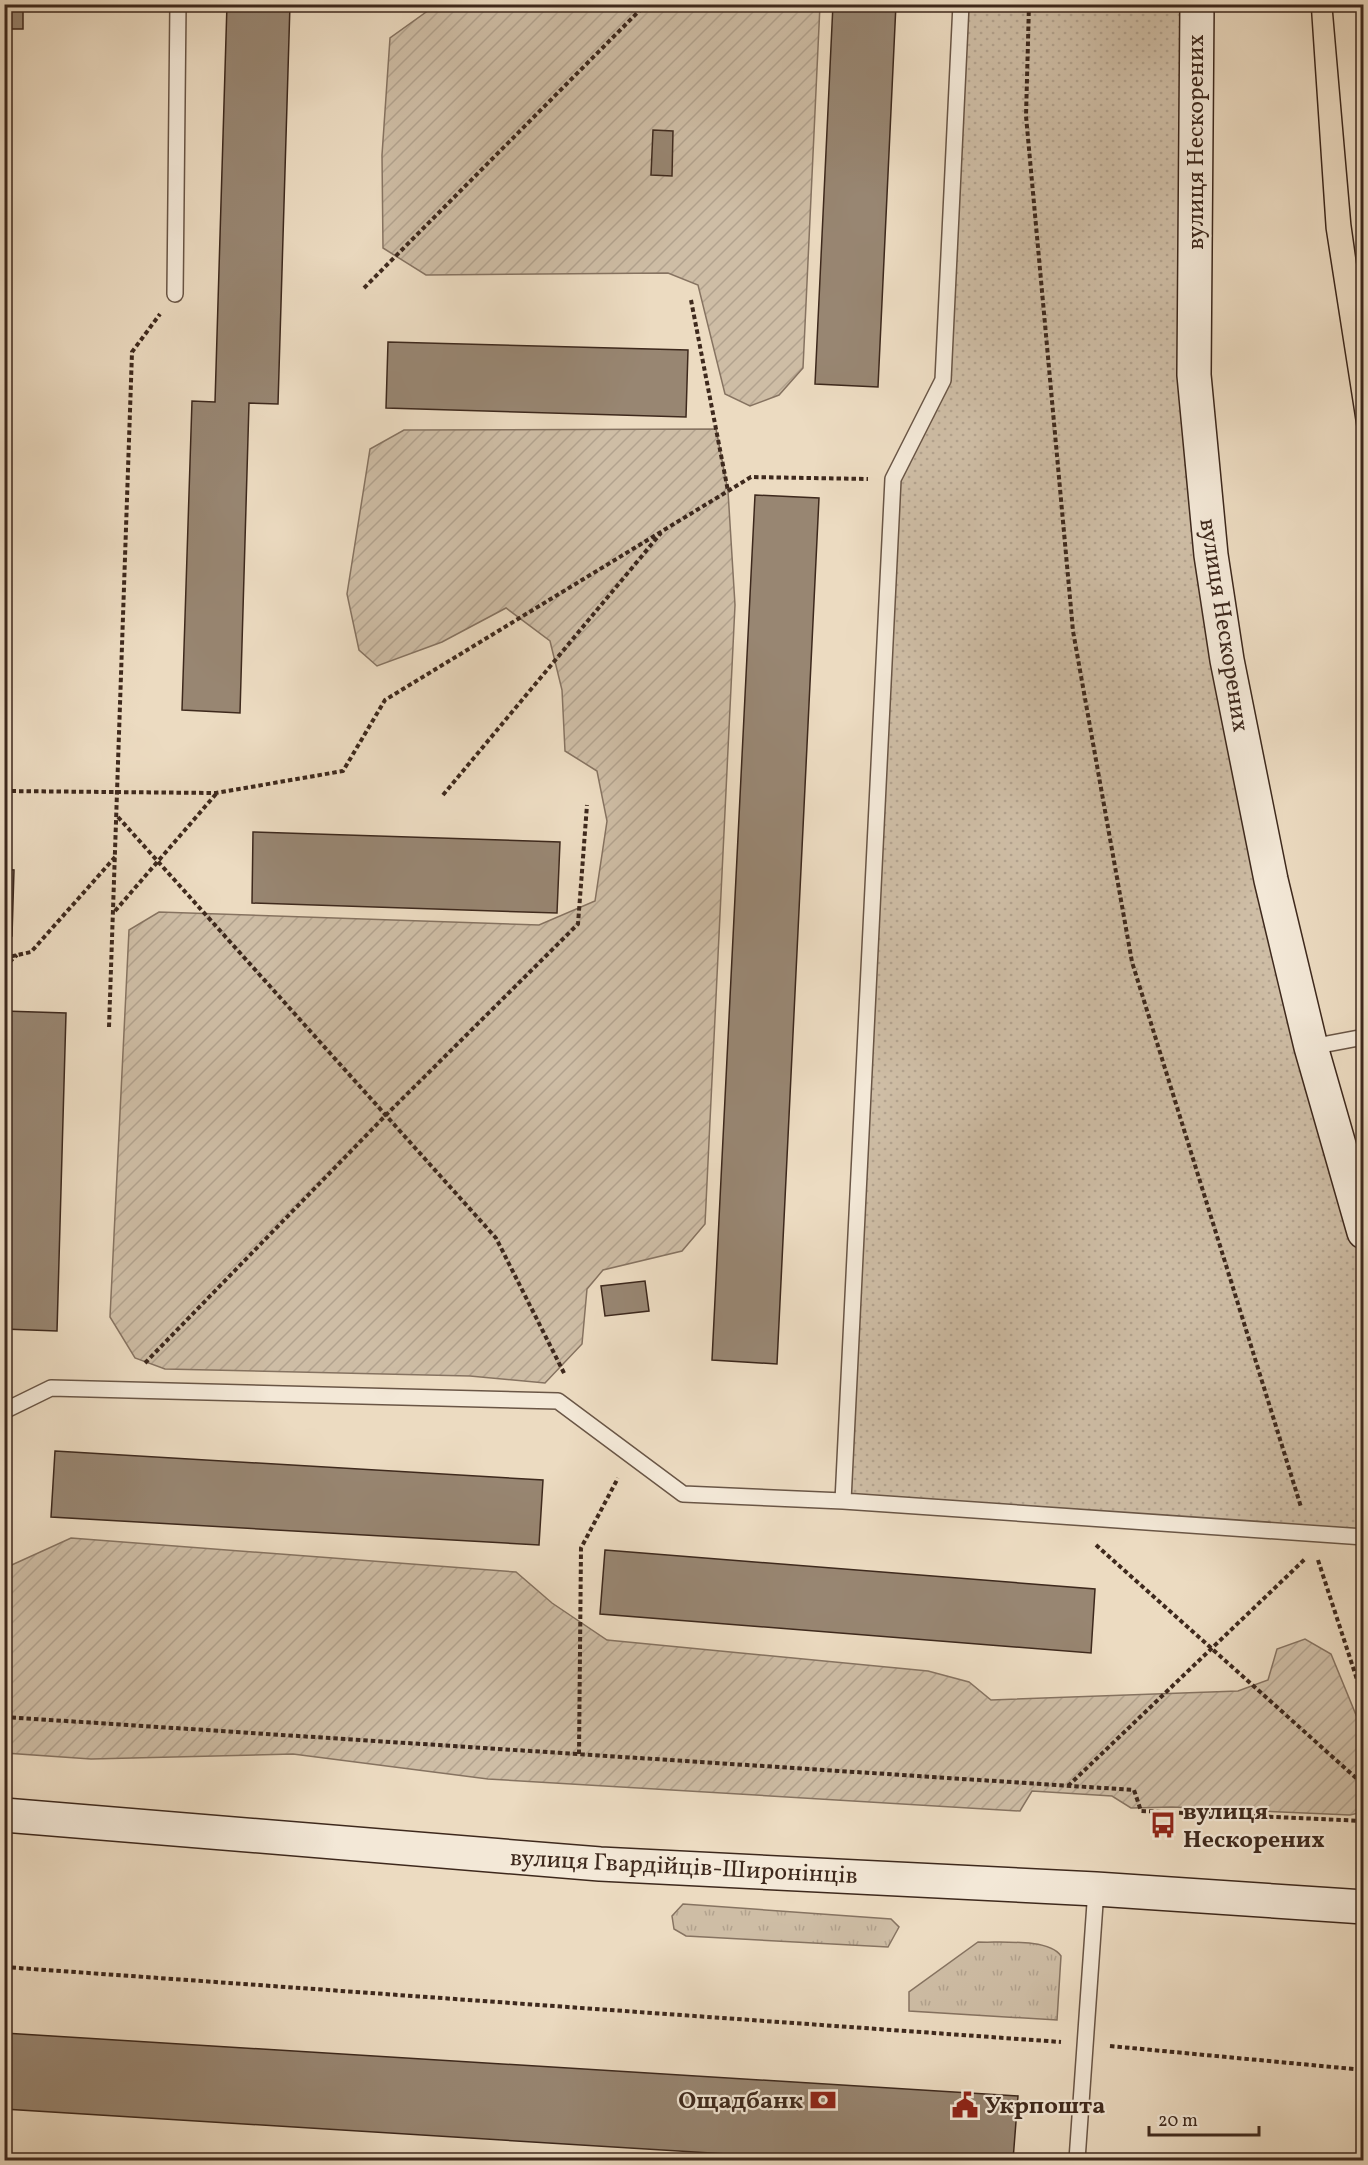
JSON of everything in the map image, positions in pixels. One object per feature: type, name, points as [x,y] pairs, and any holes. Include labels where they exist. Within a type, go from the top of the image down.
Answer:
[{"type":"main road","name":"вулиця Нескорених","points":[[1197,4],[1194,375],[1198,446],[1211,555],[1227,660],[1271,880],[1311,1047],[1364,1232]]},
{"type":"main road","name":"вулиця Гвардійців-Широнінців","points":[[4,1815],[600,1864],[1096,1889],[1364,1907]]},
{"type":"lane","points":[[175,294],[178,4]]},
{"type":"lane","points":[[843,1501],[893,479],[943,380],[961,4]]},
{"type":"lane","points":[[1311,1047],[1364,1037]]},
{"type":"lane","points":[[4,1411],[51,1388],[558,1401],[683,1494],[843,1501],[1364,1537]]},
{"type":"lane","points":[[1077,2160],[1087,2044],[1096,1889]]},
{"type":"path","points":[[364,288],[646,4]]},
{"type":"path","points":[[1029,4],[1026,116],[1073,631],[1132,962],[1314,1550],[1364,1701]]},
{"type":"path","points":[[109,1027],[117,855],[132,352],[175,294]]},
{"type":"path","points":[[691,300],[728,490]]},
{"type":"path","points":[[4,791],[118,794],[216,793],[343,771],[385,700],[751,477],[893,479]]},
{"type":"path","points":[[443,795],[664,530]]},
{"type":"path","points":[[115,911],[216,793]]},
{"type":"path","points":[[120,1390],[386,1116],[578,924],[587,806]]},
{"type":"path","points":[[118,817],[496,1238],[590,1424]]},
{"type":"path","points":[[4,958],[31,952],[117,855]]},
{"type":"path","points":[[4,967],[17,955]]},
{"type":"path","points":[[579,1754],[581,1548],[630,1454]]},
{"type":"path","points":[[1064,1516],[1364,1785]]},
{"type":"path","points":[[1068,1786],[1314,1550]]},
{"type":"path","points":[[4,1717],[1134,1790],[1141,1811],[1364,1821]]},
{"type":"path","points":[[4,1967],[1087,2044],[1364,2070]]},
{"type":"green space","points":[[436,5],[820,5],[803,368],[779,395],[750,406],[725,394],[698,285],[668,273],[426,275],[383,248],[382,155],[390,38]]},
{"type":"green space","points":[[961,5],[1196,5],[1211,555],[1363,1232],[1363,1537],[843,1501],[893,479],[943,380]]},
{"type":"green space","points":[[716,429],[728,491],[735,605],[705,1224],[682,1251],[603,1270],[587,1289],[582,1344],[545,1383],[470,1376],[165,1369],[135,1358],[110,1317],[129,930],[159,912],[539,925],[595,901],[607,821],[597,771],[565,751],[562,690],[550,641],[506,608],[442,642],[377,666],[359,650],[347,594],[370,449],[404,430]]},
{"type":"green space","points":[[71,1538],[516,1572],[552,1603],[607,1640],[928,1671],[969,1682],[991,1700],[1238,1691],[1268,1680],[1277,1649],[1305,1639],[1331,1654],[1363,1732],[1363,1812],[1350,1815],[1172,1807],[1131,1808],[1112,1796],[1032,1791],[1020,1811],[488,1779],[293,1754],[91,1759],[5,1753],[5,1568]]},
{"type":"green space","points":[[683,1904],[891,1919],[899,1927],[888,1947],[686,1936],[674,1929],[672,1916]]},
{"type":"green space","points":[[978,1942],[1035,1944],[1055,1950],[1061,1956],[1057,2020],[909,2011],[909,1992]]},
{"type":"building","points":[[4,4],[23,4],[23,29],[4,29]]},
{"type":"building","points":[[227,4],[290,4],[278,404],[249,403],[240,713],[182,710],[192,401],[215,402]]},
{"type":"building","points":[[833,4],[896,4],[878,387],[815,384]]},
{"type":"building","points":[[653,130],[673,131],[672,176],[651,175]]},
{"type":"building","points":[[388,342],[688,350],[686,417],[386,408]]},
{"type":"building","points":[[755,495],[819,498],[777,1364],[712,1360]]},
{"type":"building","points":[[253,832],[560,842],[557,913],[252,903]]},
{"type":"building","points":[[4,869],[14,870],[12,936],[4,936]]},
{"type":"building","points":[[4,1011],[66,1013],[57,1331],[4,1329]]},
{"type":"building","points":[[645,1281],[649,1311],[605,1316],[601,1286]]},
{"type":"building","points":[[55,1451],[543,1480],[539,1545],[51,1517]]},
{"type":"building","points":[[605,1550],[1095,1589],[1091,1653],[600,1614]]},
{"type":"building","points":[[4,2033],[1018,2096],[1013,2160],[823,2160],[4,2109]]},
{"type":"tram line","points":[[1311,4],[1326,229],[1364,473]]},
{"type":"tram line","points":[[1332,4],[1351,224],[1364,316]]},
{"type":"place","name":"вулиця Нескорених","points":[[1163,1825]]},
{"type":"place","name":"Ощадбанк","points":[[823,2100]]},
{"type":"place","name":"Укрпошта","points":[[965,2105]]}]
